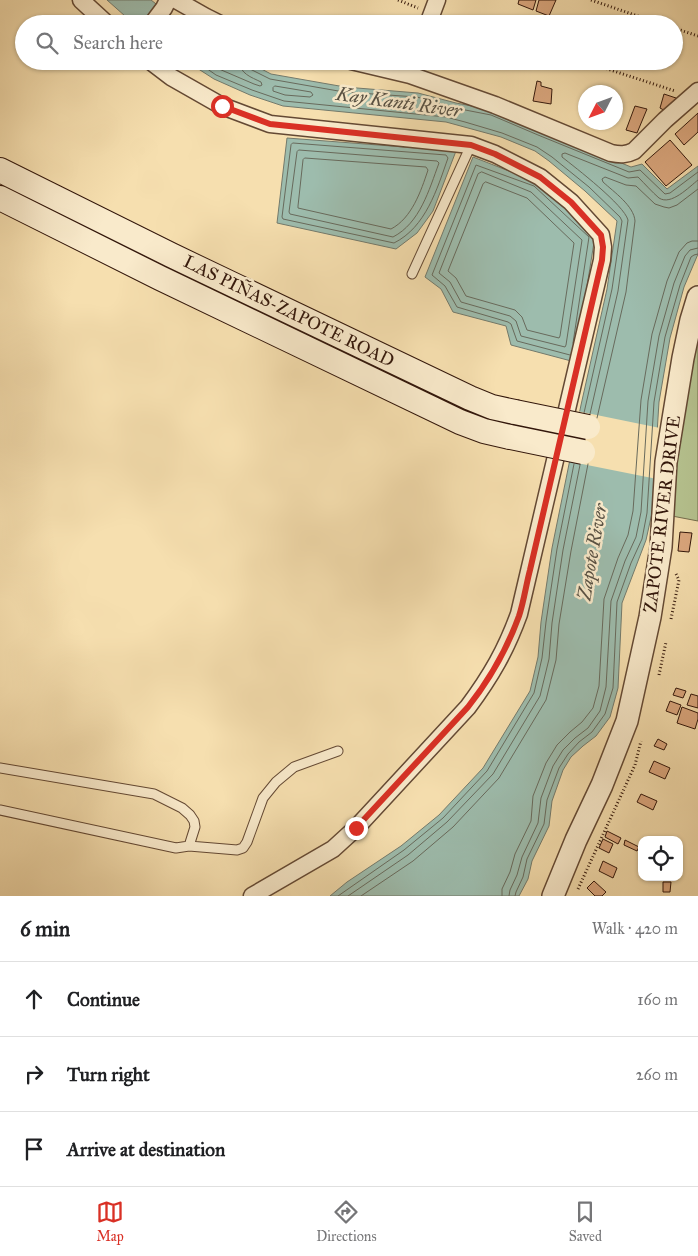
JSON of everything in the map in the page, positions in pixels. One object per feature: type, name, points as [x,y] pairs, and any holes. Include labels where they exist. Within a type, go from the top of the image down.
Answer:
[{"type":"main road","name":"LAS PIÑAS-ZAPOTE ROAD","points":[[0,170],[180,259],[470,398],[515,412],[588,427]]},
{"type":"main road","name":"LAS PIÑAS-ZAPOTE ROAD","points":[[0,198],[169,282],[460,422],[484,431],[583,452]]},
{"type":"street","points":[[81,0],[97,15]]},
{"type":"street","points":[[431,15],[437,0]]},
{"type":"street","points":[[159,15],[169,3],[201,15]]},
{"type":"street","points":[[162,70],[222,106],[270,124],[471,145],[495,154],[540,177],[571,202],[601,235],[603,247],[602,260],[519,614],[498,664],[468,707],[356,828],[333,849],[252,896]]},
{"type":"street","points":[[416,70],[495,105],[611,153],[621,155],[634,151],[695,94]]},
{"type":"street","name":"ZAPOTE RIVER DRIVE","points":[[553,896],[628,721],[650,617],[661,547],[666,462],[683,358],[698,297]]},
{"type":"lane","points":[[412,274],[471,145]]},
{"type":"lane","points":[[0,810],[176,848],[189,846],[237,850],[243,848],[247,842],[263,798],[276,782],[294,767],[338,751]]},
{"type":"lane","points":[[0,768],[154,794],[182,808],[190,815],[195,827],[189,846]]},
{"type":"path","points":[[591,0],[635,15]]},
{"type":"path","points":[[683,31],[698,36]]},
{"type":"path","points":[[614,70],[695,94]]},
{"type":"green space","points":[[698,325],[698,521],[672,516],[676,461]]},
{"type":"water","points":[[107,0],[151,0],[170,15],[124,15]]},
{"type":"water","points":[[200,70],[263,70],[271,74],[345,87],[418,93],[493,110],[631,167],[642,164],[667,189],[698,166],[698,254],[684,287],[670,338],[659,402],[652,513],[646,540],[622,603],[618,688],[610,717],[596,736],[571,757],[563,770],[552,801],[549,826],[532,861],[528,879],[519,896],[330,896],[347,882],[401,846],[439,815],[483,768],[530,691],[538,657],[552,548],[607,289],[617,221],[549,161],[535,151],[501,137],[446,122],[283,106],[250,95],[214,79]]},
{"type":"water","points":[[287,138],[456,151],[433,211],[417,233],[396,249],[277,223]]},
{"type":"water","points":[[473,157],[537,182],[595,236],[575,362],[511,345],[506,326],[453,312],[441,289],[425,277]]},
{"type":"pier","points":[[577,411],[660,428],[657,479],[567,461]]},
{"type":"building","points":[[519,0],[536,0],[533,10],[518,4]]},
{"type":"building","points":[[539,0],[556,0],[549,15],[536,11]]},
{"type":"building","points":[[537,81],[541,82],[541,86],[552,89],[551,104],[533,101]]},
{"type":"building","points":[[664,94],[676,98],[674,100],[676,103],[669,113],[660,108]]},
{"type":"building","points":[[635,106],[647,109],[637,133],[626,130]]},
{"type":"building","points":[[698,113],[698,132],[684,145],[675,134]]},
{"type":"building","points":[[670,140],[692,165],[666,186],[645,162]]},
{"type":"building","points":[[680,532],[692,533],[689,552],[678,551]]},
{"type":"building","points":[[676,688],[686,691],[683,698],[673,695]]},
{"type":"building","points":[[691,694],[698,696],[698,708],[687,705]]},
{"type":"building","points":[[670,701],[681,705],[677,715],[666,711]]},
{"type":"building","points":[[682,707],[698,713],[695,729],[677,723]]},
{"type":"building","points":[[658,739],[667,744],[664,750],[654,746]]},
{"type":"building","points":[[654,761],[670,768],[665,779],[649,772]]},
{"type":"building","points":[[641,794],[657,801],[653,810],[637,802]]},
{"type":"building","points":[[607,831],[621,838],[618,844],[605,837]]},
{"type":"building","points":[[603,839],[613,844],[609,853],[599,848]]},
{"type":"building","points":[[625,840],[638,846],[638,849],[637,851],[624,845]]},
{"type":"building","points":[[603,861],[617,868],[613,878],[599,871]]},
{"type":"building","points":[[594,881],[606,892],[602,896],[595,896],[587,888]]},
{"type":"building","points":[[663,882],[671,882],[670,892],[663,892]]},
{"type":"route","points":[[222,106],[270,124],[471,145],[495,154],[540,177],[571,202],[601,235],[603,247],[602,260],[530,570],[519,614],[509,640],[498,664],[468,707],[356,828]]},
{"type":"water label","name":"Kay Kanti River","points":[[399,102]]},
{"type":"water label","name":"Zapote River","points":[[592,552]]}]
